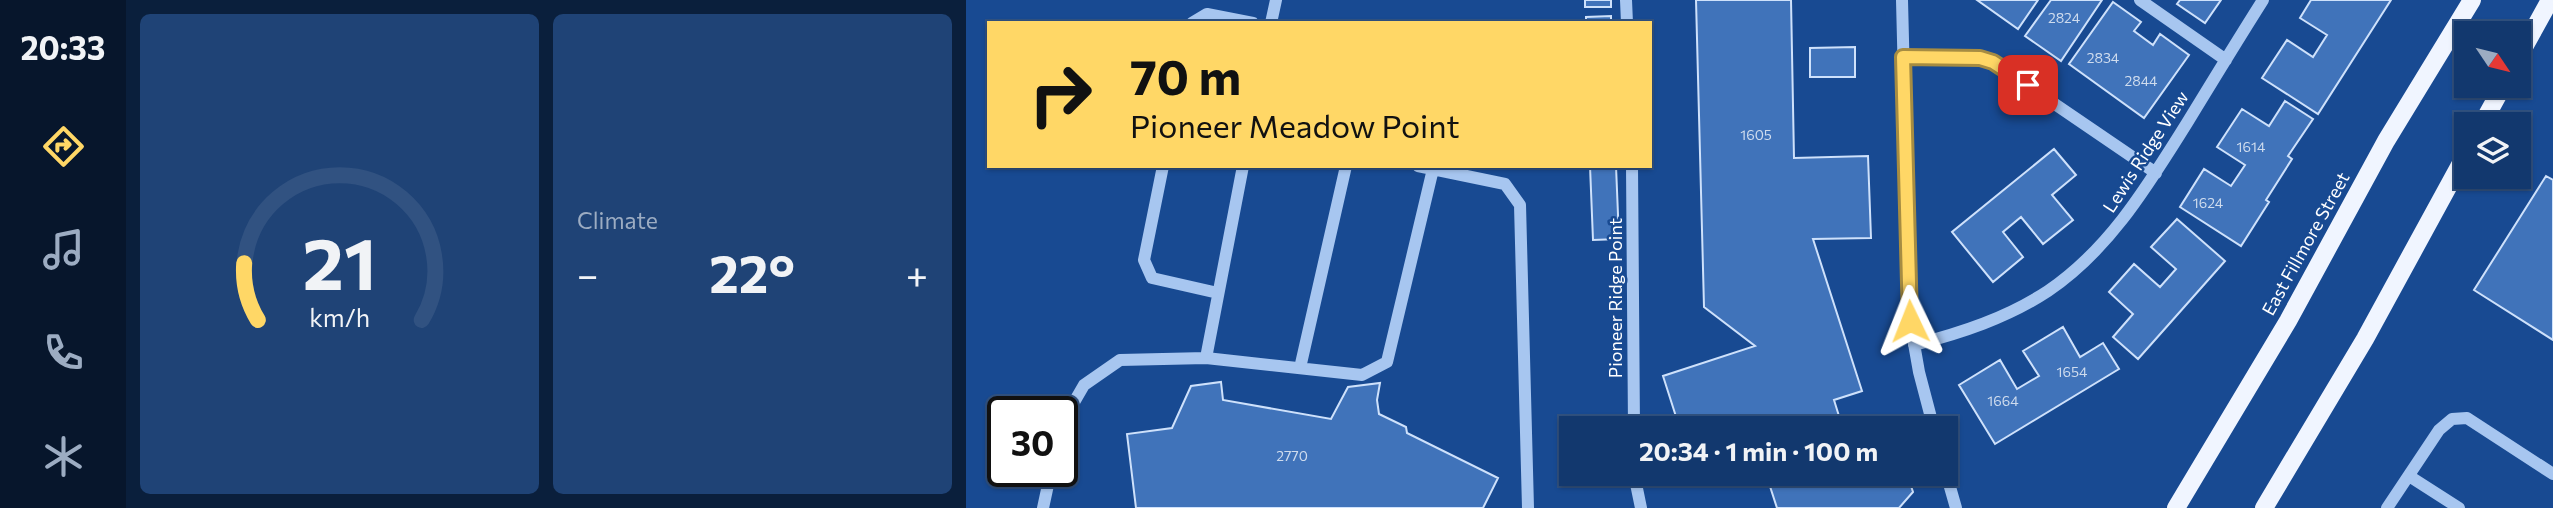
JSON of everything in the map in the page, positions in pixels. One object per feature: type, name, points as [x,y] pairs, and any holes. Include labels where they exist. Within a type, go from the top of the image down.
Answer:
[{"type":"main road","name":"East Fillmore Street","points":[[2176,508],[2288,321],[2386,141],[2472,0]]},
{"type":"main road","points":[[2531,35],[2550,0]]},
{"type":"main road","points":[[2531,37],[2553,13]]},
{"type":"main road","points":[[2264,508],[2365,339],[2454,176]]},
{"type":"street","points":[[1271,21],[1276,0]]},
{"type":"street","points":[[1626,0],[1627,21]]},
{"type":"street","points":[[1902,0],[1910,321],[1931,416]]},
{"type":"street","points":[[2140,0],[2226,60]]},
{"type":"street","name":"Lewis Ridge View","points":[[1914,345],[1962,333],[2008,313],[2049,290],[2112,234],[2156,173],[2263,0]]},
{"type":"street","points":[[1195,21],[1207,14],[1243,21]]},
{"type":"street","points":[[1903,57],[1980,58],[1993,62],[2156,173]]},
{"type":"street","points":[[1163,168],[1144,260],[1152,278],[1218,293]]},
{"type":"street","points":[[1206,358],[1243,168]]},
{"type":"street","points":[[1300,368],[1346,168]]},
{"type":"street","points":[[1428,168],[1505,184],[1520,205],[1528,508]]},
{"type":"street","name":"Pioneer Ridge Point","points":[[1632,168],[1634,416]]},
{"type":"street","points":[[1078,396],[1084,385],[1120,360],[1206,358],[1362,375],[1387,362],[1433,169]]},
{"type":"street","points":[[2387,508],[2440,430],[2452,419],[2467,418],[2553,474]]},
{"type":"street","points":[[2409,476],[2459,508]]},
{"type":"street","points":[[1636,486],[1641,508]]},
{"type":"street","points":[[1950,486],[1956,508]]},
{"type":"street","points":[[1043,508],[1048,487]]},
{"type":"building","points":[[1585,0],[1611,0],[1611,7],[1585,7]]},
{"type":"building","points":[[1696,0],[1791,0],[1794,158],[1868,156],[1871,238],[1813,239],[1862,391],[1834,400],[1839,416],[1676,416],[1663,376],[1755,346],[1704,307]]},
{"type":"building","points":[[1977,0],[2038,0],[2018,29]]},
{"type":"building","points":[[2051,0],[2102,0],[2061,61],[2025,36]]},
{"type":"building","points":[[2180,0],[2221,0],[2205,23],[2177,4]]},
{"type":"building","points":[[2311,0],[2391,0],[2318,114],[2262,78],[2287,40],[2313,57],[2327,35],[2300,18]]},
{"type":"building","points":[[2113,2],[2141,22],[2134,31],[2153,45],[2160,34],[2189,55],[2144,118],[2069,64]]},
{"type":"building","points":[[1611,16],[1611,21],[1586,21],[1586,17]]},
{"type":"building","points":[[1855,47],[1855,77],[1810,77],[1810,48]]},
{"type":"building","points":[[2285,101],[2313,119],[2288,156],[2292,159],[2241,246],[2180,207],[2204,169],[2231,186],[2245,165],[2217,147],[2242,109],[2269,126]]},
{"type":"building","points":[[2054,149],[2076,175],[2052,195],[2073,220],[2043,244],[2021,217],[2003,232],[2023,257],[1993,282],[1952,232]]},
{"type":"building","points":[[1590,168],[1616,168],[1619,239],[1593,240]]},
{"type":"building","points":[[2546,176],[2553,180],[2553,340],[2474,290]]},
{"type":"building","points":[[2177,219],[2225,261],[2138,359],[2113,337],[2133,314],[2109,292],[2134,264],[2160,287],[2176,269],[2151,247]]},
{"type":"building","points":[[2063,327],[2080,357],[2103,343],[2119,369],[1995,444],[1959,385],[2000,360],[2017,389],[2039,376],[2023,351]]},
{"type":"building","points":[[1221,382],[1223,400],[1331,419],[1348,387],[1380,383],[1377,400],[1379,414],[1406,427],[1407,433],[1498,478],[1483,508],[1136,508],[1127,434],[1172,428],[1191,386]]},
{"type":"building","points":[[1770,486],[1911,486],[1913,492],[1899,508],[1777,508]]},
{"type":"route","points":[[1910,321],[1903,57],[1980,58],[1993,62],[2028,85]]}]
